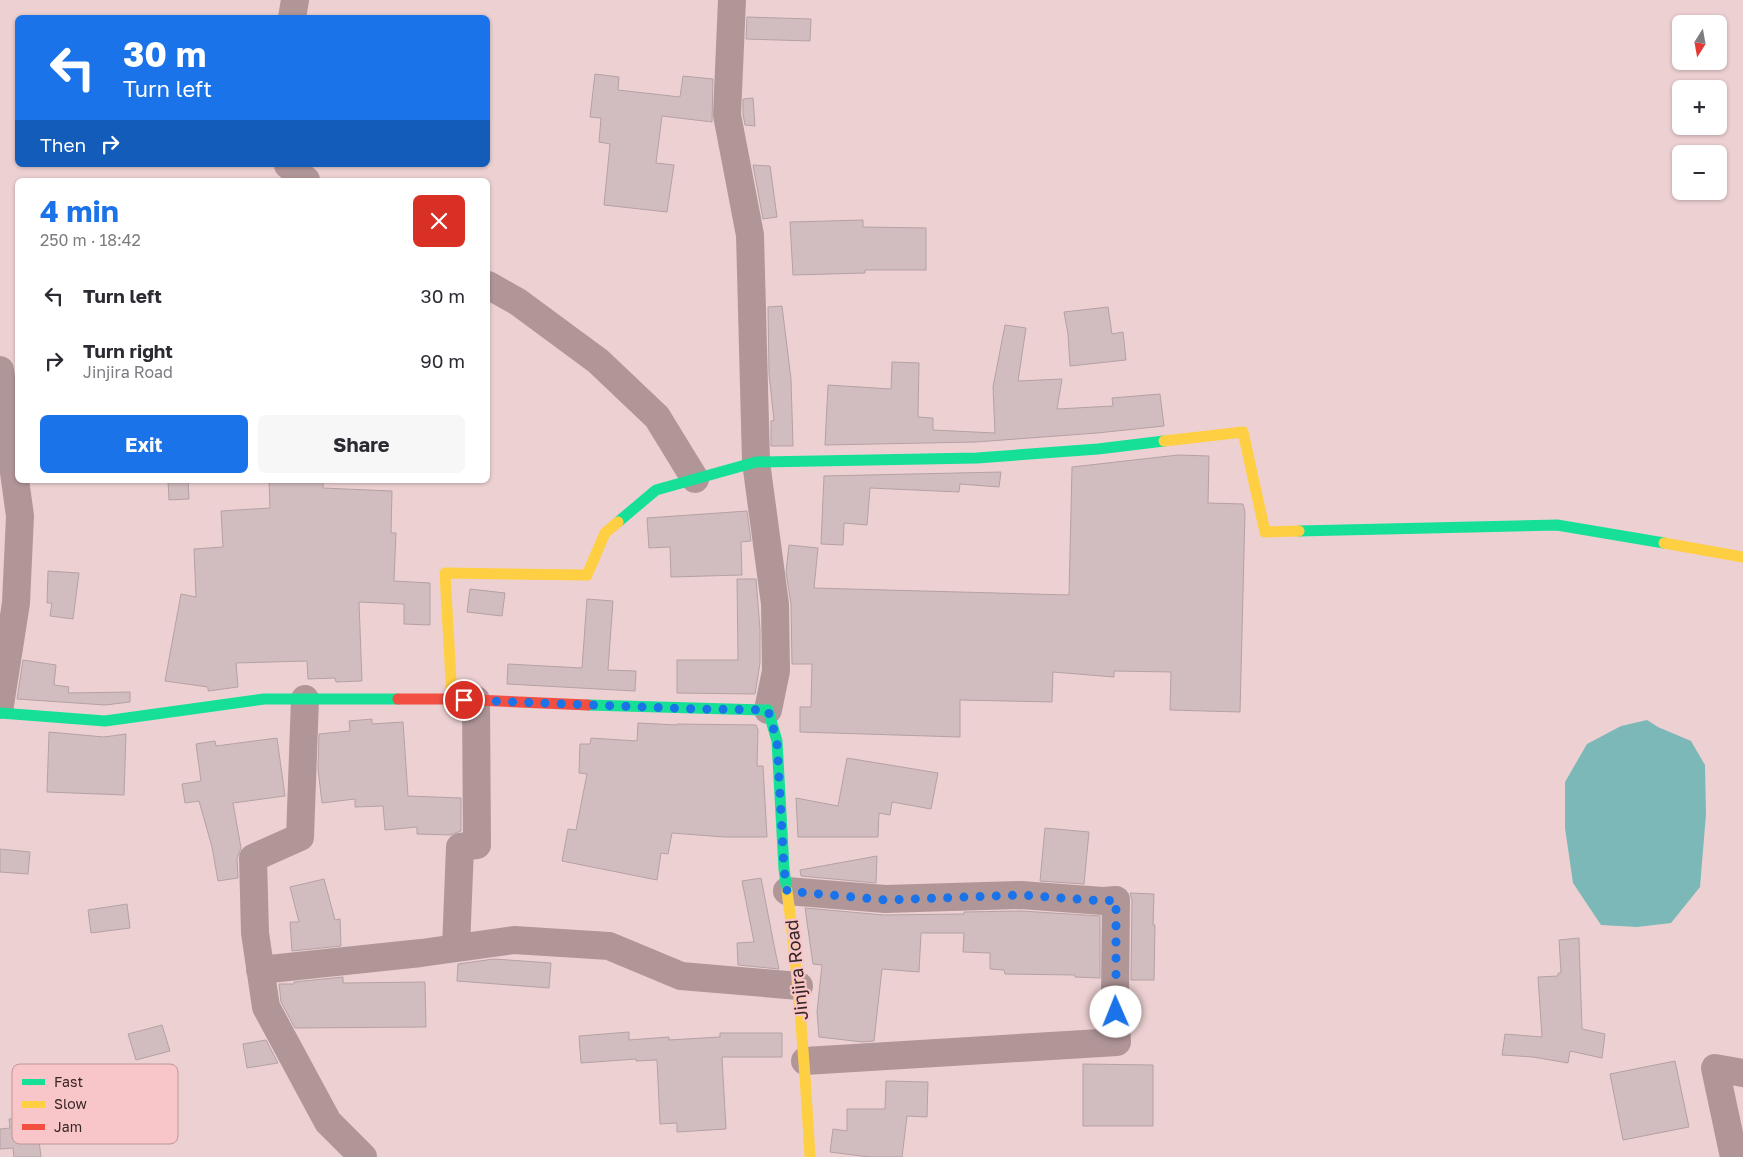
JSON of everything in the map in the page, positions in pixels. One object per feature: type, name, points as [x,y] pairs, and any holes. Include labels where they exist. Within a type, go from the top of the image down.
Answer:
[{"type":"street","points":[[292,15],[295,0]]},
{"type":"street","points":[[0,713],[105,721],[264,699],[464,700],[687,709],[768,710],[776,671],[775,604],[756,462],[750,235],[727,115],[732,0]]},
{"type":"street","points":[[290,167],[304,178]]},
{"type":"street","points":[[490,285],[518,302],[612,374],[657,417],[696,479]]},
{"type":"street","points":[[0,370],[15,480]]},
{"type":"street","points":[[456,948],[460,847],[476,845],[464,700],[445,572],[587,575],[605,532],[656,490],[756,462],[977,458],[1098,449],[1243,432],[1265,532],[1557,525],[1743,557]]},
{"type":"street","points":[[0,705],[16,603],[20,516],[15,483]]},
{"type":"street","points":[[305,699],[300,837],[253,858],[255,933],[266,1007],[328,1122],[363,1157]]},
{"type":"street","name":"Jinjira Road","points":[[768,710],[777,741],[784,869],[799,986],[810,1157]]},
{"type":"street","points":[[787,891],[885,900],[1021,895],[1103,901],[1116,900],[1118,1042],[805,1061]]},
{"type":"street","points":[[260,970],[514,940],[609,946],[681,976],[799,986]]},
{"type":"street","points":[[1734,1157],[1715,1068],[1743,1073]]},
{"type":"water","points":[[1647,720],[1658,727],[1691,741],[1705,765],[1706,814],[1700,887],[1671,923],[1637,927],[1601,925],[1573,883],[1565,828],[1565,782],[1587,744],[1621,726]]},
{"type":"building","points":[[747,17],[811,19],[810,41],[746,39]]},
{"type":"building","points":[[595,74],[619,77],[618,90],[680,97],[683,76],[713,79],[712,122],[662,116],[656,163],[674,165],[667,212],[604,205],[610,144],[599,142],[601,118],[590,117]]},
{"type":"building","points":[[753,98],[755,126],[745,125],[743,99]]},
{"type":"building","points":[[753,165],[770,166],[777,217],[763,219]]},
{"type":"building","points":[[863,220],[863,227],[926,228],[926,270],[865,270],[865,273],[793,275],[790,222]]},
{"type":"building","points":[[782,306],[791,379],[793,446],[771,446],[771,421],[774,420],[769,374],[768,307]]},
{"type":"building","points":[[1108,307],[1112,334],[1123,332],[1126,360],[1070,366],[1068,334],[1064,312]]},
{"type":"building","points":[[1005,325],[1026,328],[1018,381],[1062,379],[1057,409],[1113,406],[1112,398],[1160,394],[1164,426],[976,442],[825,445],[828,385],[891,389],[892,362],[919,363],[918,417],[933,418],[933,430],[995,433],[993,387]]},
{"type":"building","points":[[1178,455],[1209,456],[1208,503],[1243,504],[1245,512],[1240,712],[1170,710],[1171,672],[1114,671],[1114,677],[1053,672],[1052,702],[960,700],[960,737],[800,732],[800,707],[811,707],[812,664],[792,664],[791,604],[786,572],[789,545],[818,548],[814,588],[1069,595],[1072,467]]},
{"type":"building","points":[[1001,472],[999,487],[960,484],[959,492],[870,488],[867,525],[844,523],[843,545],[821,544],[824,476]]},
{"type":"building","points":[[168,483],[188,483],[189,499],[169,500]]},
{"type":"building","points":[[269,483],[323,483],[323,488],[392,491],[391,533],[396,533],[394,581],[430,583],[430,625],[404,624],[404,604],[359,602],[362,681],[336,682],[335,678],[308,679],[307,661],[236,663],[238,687],[208,691],[208,687],[165,681],[181,594],[196,597],[194,549],[223,547],[221,511],[270,508]]},
{"type":"building","points":[[747,511],[751,541],[741,542],[742,575],[671,577],[670,547],[649,548],[647,518]]},
{"type":"building","points":[[48,571],[79,573],[73,619],[50,616],[52,603],[47,603]]},
{"type":"building","points":[[737,579],[756,579],[760,629],[760,663],[755,694],[677,693],[677,660],[738,660]]},
{"type":"building","points":[[470,589],[505,593],[502,616],[467,612]]},
{"type":"building","points":[[587,599],[613,601],[608,670],[636,671],[635,691],[507,684],[508,664],[582,668]]},
{"type":"building","points":[[23,660],[56,665],[54,685],[69,687],[68,693],[130,692],[130,702],[105,705],[17,699]]},
{"type":"building","points":[[372,719],[372,724],[403,722],[408,796],[461,798],[461,831],[450,835],[417,834],[417,827],[385,830],[383,806],[355,807],[355,799],[322,803],[318,769],[319,734],[350,731],[349,721]]},
{"type":"building","points":[[638,723],[756,725],[758,730],[757,766],[763,766],[767,837],[724,837],[672,833],[668,854],[661,853],[657,880],[562,861],[568,829],[576,830],[587,774],[579,773],[580,744],[590,744],[591,738],[637,741]]},
{"type":"building","points":[[49,732],[104,737],[126,734],[124,795],[47,792]]},
{"type":"building","points":[[277,738],[285,796],[233,803],[241,848],[237,858],[238,878],[218,881],[212,847],[199,801],[185,803],[182,784],[201,781],[196,744],[215,741],[216,746]]},
{"type":"building","points":[[847,758],[938,773],[931,809],[892,802],[890,815],[879,813],[878,837],[798,837],[796,798],[838,806]]},
{"type":"building","points":[[1045,828],[1089,832],[1084,884],[1040,881]]},
{"type":"building","points":[[0,849],[30,852],[28,874],[0,872]]},
{"type":"building","points":[[877,856],[876,883],[801,876],[800,870]]},
{"type":"building","points":[[761,878],[779,969],[738,965],[737,943],[754,942],[742,881]]},
{"type":"building","points":[[324,879],[335,920],[340,919],[341,946],[292,951],[290,922],[299,922],[290,887]]},
{"type":"building","points":[[1130,893],[1154,894],[1154,980],[1131,980],[1132,900]]},
{"type":"building","points":[[127,904],[130,928],[91,933],[88,910]]},
{"type":"building","points":[[805,908],[884,915],[1021,911],[1100,916],[1100,978],[1075,977],[1075,975],[1005,974],[1004,970],[990,969],[990,953],[963,952],[964,933],[921,933],[919,972],[882,969],[874,1041],[863,1042],[819,1037],[817,1012],[822,965],[813,964]]},
{"type":"building","points":[[1579,938],[1582,1029],[1605,1034],[1602,1058],[1570,1051],[1568,1063],[1533,1057],[1502,1055],[1505,1034],[1542,1037],[1538,977],[1558,976],[1558,973],[1561,973],[1559,940]]},
{"type":"building","points":[[494,959],[551,963],[549,988],[457,981],[458,964]]},
{"type":"building","points":[[343,977],[343,983],[425,982],[426,1027],[295,1028],[281,1002],[279,984],[294,984],[294,982]]},
{"type":"building","points":[[162,1025],[170,1051],[136,1060],[128,1034]]},
{"type":"building","points":[[629,1032],[629,1040],[669,1037],[669,1040],[720,1037],[720,1033],[782,1033],[782,1057],[722,1057],[726,1129],[677,1132],[677,1123],[660,1124],[657,1060],[636,1061],[636,1059],[581,1063],[579,1036]]},
{"type":"building","points":[[266,1040],[278,1063],[247,1068],[243,1044]]},
{"type":"building","points":[[1675,1061],[1689,1127],[1623,1140],[1610,1074]]},
{"type":"building","points":[[1083,1064],[1153,1065],[1153,1126],[1083,1126]]},
{"type":"building","points":[[886,1081],[928,1082],[927,1117],[907,1116],[902,1157],[869,1157],[830,1152],[833,1129],[847,1131],[847,1109],[885,1109]]},
{"type":"building","points":[[9,1119],[12,1119],[12,1144],[39,1144],[41,1157],[14,1157],[13,1148],[0,1149],[0,1129],[10,1128]]},
{"type":"traffic: fast","points":[[618,522],[656,490],[756,462],[977,458],[1098,449],[1164,441]]},
{"type":"traffic: fast","points":[[1299,531],[1557,525],[1664,543]]},
{"type":"traffic: fast","points":[[0,713],[105,721],[264,699],[398,699]]},
{"type":"traffic: fast","points":[[588,705],[768,710],[777,741],[784,869],[787,891]]},
{"type":"traffic: slow","points":[[1164,441],[1243,432],[1265,532],[1299,531]]},
{"type":"traffic: slow","points":[[452,699],[445,573],[587,575],[605,533],[618,522]]},
{"type":"traffic: slow","points":[[1664,543],[1743,557]]},
{"type":"traffic: slow","points":[[787,891],[801,1024],[810,1157]]},
{"type":"traffic: jam","points":[[398,699],[452,699],[588,705]]},
{"type":"route","points":[[464,700],[768,710],[777,741],[784,869],[787,891],[885,900],[1021,895],[1103,901],[1116,900],[1116,1012]]}]
